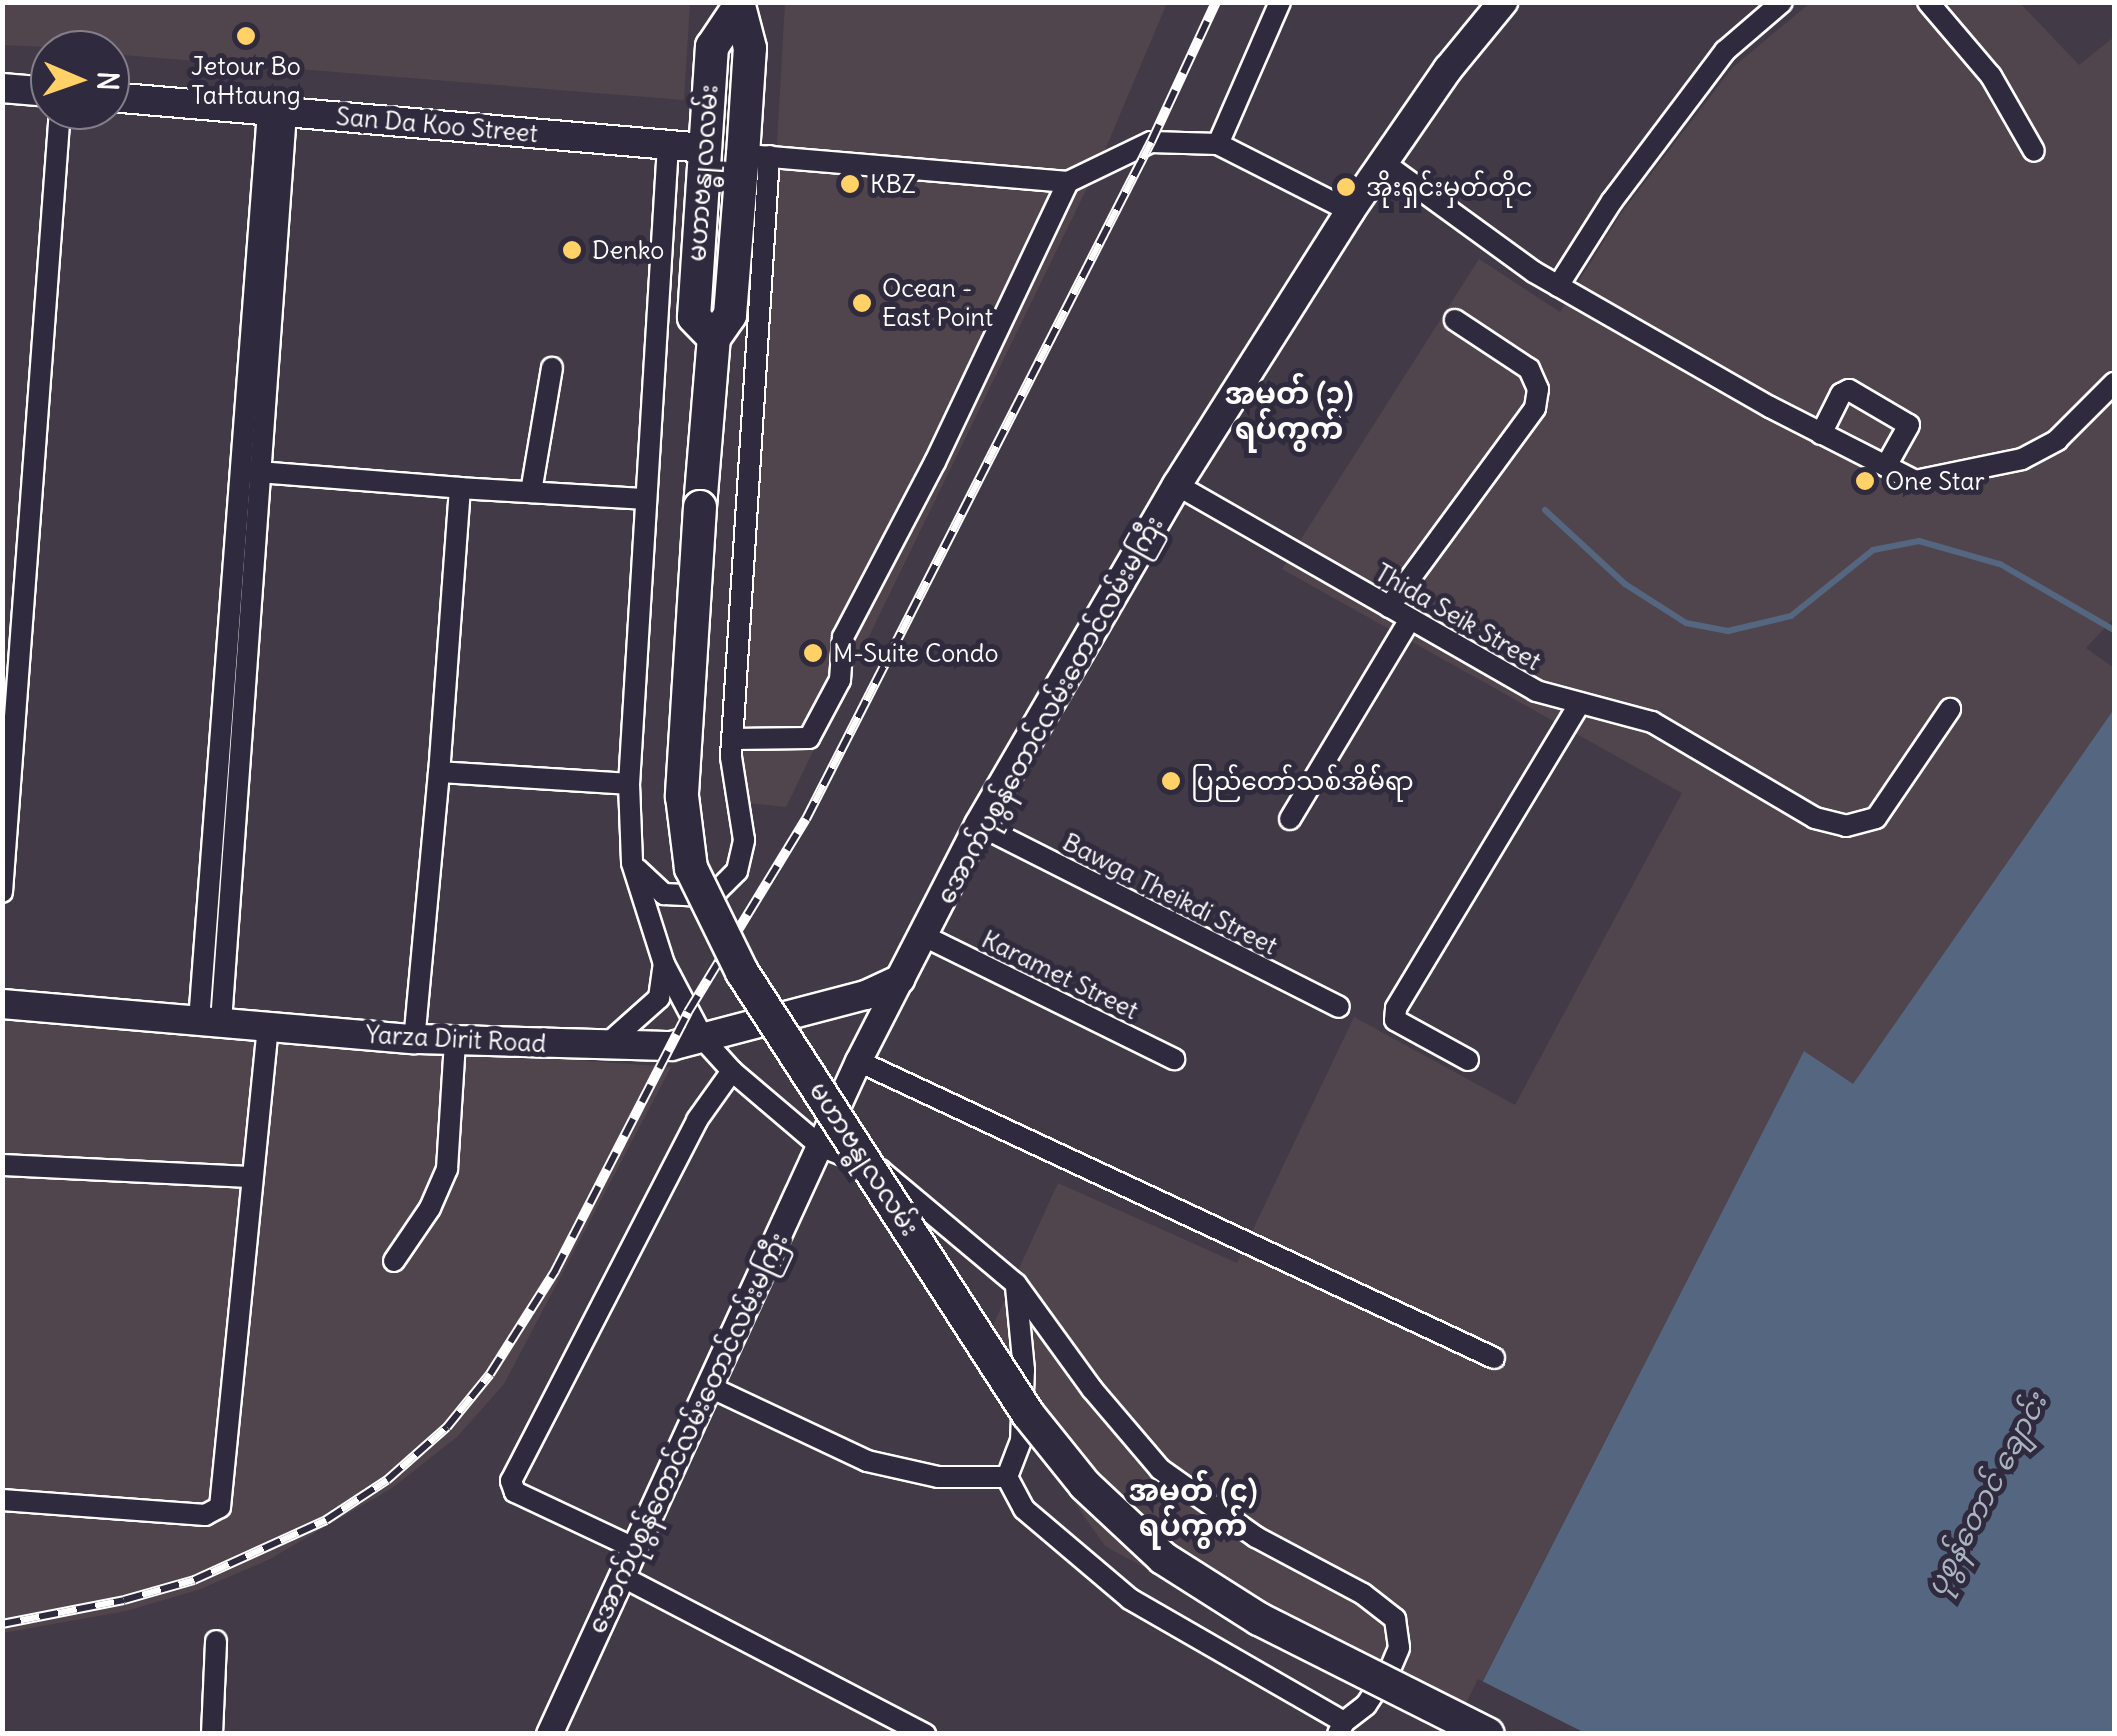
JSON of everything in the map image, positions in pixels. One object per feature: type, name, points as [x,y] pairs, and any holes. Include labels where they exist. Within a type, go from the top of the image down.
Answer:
[{"type":"main road","name":"အောက်ပုစွန်တောင်လမ်းတောင်လမ်းမကြီး","points":[[900,979],[979,825],[1177,485],[1350,211],[1448,69],[1503,2]]},
{"type":"main road","name":"မဟာဗန္ဓုလလမ်း","points":[[714,338],[694,317],[712,47],[738,5]]},
{"type":"main road","name":"မဟာဗန္ဓုလလမ်း","points":[[738,5],[750,48],[756,156],[730,314],[714,338],[682,796],[691,868],[742,972],[1028,1414],[1085,1485],[1162,1558],[1259,1620],[1488,1734]]},
{"type":"main road","points":[[2,88],[30,90]]},
{"type":"main road","name":"San Da Koo Street","points":[[130,99],[705,148]]},
{"type":"main road","name":"Yarza Dirit Road","points":[[2,1004],[414,1039],[671,1046],[866,995],[900,979]]},
{"type":"street","points":[[1218,144],[1280,2]]},
{"type":"street","points":[[1558,286],[1612,201],[1725,51],[1782,2]]},
{"type":"street","points":[[1928,2],[1992,76],[2034,150]]},
{"type":"street","points":[[210,1021],[219,744],[227,632],[250,471],[277,111]]},
{"type":"street","points":[[2,892],[59,130]]},
{"type":"street","points":[[632,862],[646,882],[664,894],[685,898],[718,890],[737,871],[744,840],[734,797],[732,739],[756,156],[1068,182],[1151,142],[1218,144],[1350,211]]},
{"type":"street","points":[[668,145],[629,784],[632,862],[664,964],[704,1040],[732,1070],[820,1146],[880,1170],[1016,1284],[1092,1389],[1160,1469],[1256,1537],[1362,1594],[1395,1618],[1399,1648],[1390,1669],[1366,1705],[1341,1728],[1130,1599],[1024,1509],[1007,1477],[1021,1440],[1024,1370],[1016,1284]]},
{"type":"street","points":[[1384,163],[1558,286],[1821,434],[1915,481],[2022,459],[2058,440],[2114,382]]},
{"type":"street","points":[[732,739],[809,738],[840,680],[843,637],[935,462],[1068,182]]},
{"type":"street","points":[[1390,607],[1535,408],[1538,389],[1528,369],[1455,320]]},
{"type":"street","points":[[531,492],[552,368]]},
{"type":"street","points":[[1821,434],[1841,394],[1849,390],[1909,425],[1886,466]]},
{"type":"street","points":[[250,471],[646,498]]},
{"type":"street","points":[[210,1021],[250,635],[250,471]]},
{"type":"street","name":"Thida Seik Street","points":[[1177,485],[1536,691],[1652,722],[1815,818],[1846,826],[1876,818],[1950,709]]},
{"type":"street","points":[[414,1039],[440,772],[460,488]]},
{"type":"street","points":[[1290,819],[1410,619]]},
{"type":"street","points":[[227,632],[250,635]]},
{"type":"street","points":[[1468,1060],[1395,1020],[1396,1008],[1580,704]]},
{"type":"street","points":[[219,744],[241,742]]},
{"type":"street","points":[[440,772],[629,784]]},
{"type":"street","name":"Bawga Theikdi Street","points":[[979,825],[1338,1007]]},
{"type":"street","name":"Karamet Street","points":[[924,936],[1174,1060]]},
{"type":"street","points":[[604,1047],[659,998],[664,964]]},
{"type":"street","name":"အောက်ပုစွန်တောင်လမ်းတောင်လမ်းမကြီး","points":[[549,1734],[858,1061],[900,979]]},
{"type":"street","points":[[2,1500],[205,1515],[220,1507],[268,1024]]},
{"type":"street","points":[[394,1261],[430,1208],[447,1169],[455,1041]]},
{"type":"street","points":[[858,1061],[1494,1358]]},
{"type":"street","points":[[634,1548],[515,1492],[511,1480],[697,1120],[732,1070]]},
{"type":"street","points":[[2,1165],[250,1177]]},
{"type":"street","points":[[710,1387],[866,1461],[938,1476],[1007,1477]]},
{"type":"street","points":[[621,1576],[925,1734]]},
{"type":"street","points":[[212,1734],[216,1640]]},
{"type":"shaded area","points":[[2,3],[690,3],[684,100],[130,56],[130,30],[30,30],[30,46],[3,45]]},
{"type":"shaded area","points":[[785,3],[1167,3],[1102,157],[786,807],[748,803],[742,756]]},
{"type":"shaded area","points":[[1810,3],[2020,3],[2079,65],[2114,37],[2114,618],[2086,648],[2114,668],[2114,709],[1853,1085],[1804,1051],[1456,1733],[1447,1733],[1105,1546],[976,1363],[1058,1183],[1237,1263],[1354,1017],[1515,1105],[1682,793],[1282,569],[1479,259],[1560,312],[1622,212],[1732,68]]},
{"type":"shaded area","points":[[2,1019],[671,1067],[504,1384],[457,1437],[392,1488],[268,1560],[198,1590],[126,1611],[3,1633]]},
{"type":"water","name":"ပုစွန်တောင် ချောင်း","points":[[2114,709],[2114,1733],[1456,1734],[1804,1051],[1853,1084]]},
{"type":"pier","points":[[1478,1679],[1587,1734],[1451,1734]]},
{"type":"waterway","points":[[1545,510],[1625,584],[1686,623],[1728,631],[1791,616],[1873,550],[1919,541],[2000,564],[2114,630]]},
{"type":"railway","points":[[2,1624],[124,1600],[194,1580],[326,1520],[387,1480],[447,1427],[490,1374],[555,1271],[688,1012],[806,819],[1151,142],[1216,2]]},
{"type":"place","name":"Jetour Bo TaHtaung","points":[[246,36]]},
{"type":"place","name":"KBZ","points":[[850,184]]},
{"type":"place","name":"အိုးရှင်းမှတ်တိုင","points":[[1346,187]]},
{"type":"place","name":"Denko","points":[[572,250]]},
{"type":"place","name":"Ocean - East Point","points":[[862,303]]},
{"type":"place","name":"One Star","points":[[1865,481]]},
{"type":"place","name":"M-Suite Condo","points":[[813,653]]},
{"type":"place","name":"ပြည်တော်သစ်အိမ််ရာ","points":[[1171,781]]},
{"type":"district","name":"အမှတ် (၃) ရပ်ကွက်","points":[[1289,410]]},
{"type":"district","name":"အမှတ် (၄) ရပ်ကွက်","points":[[1193,1507]]}]
